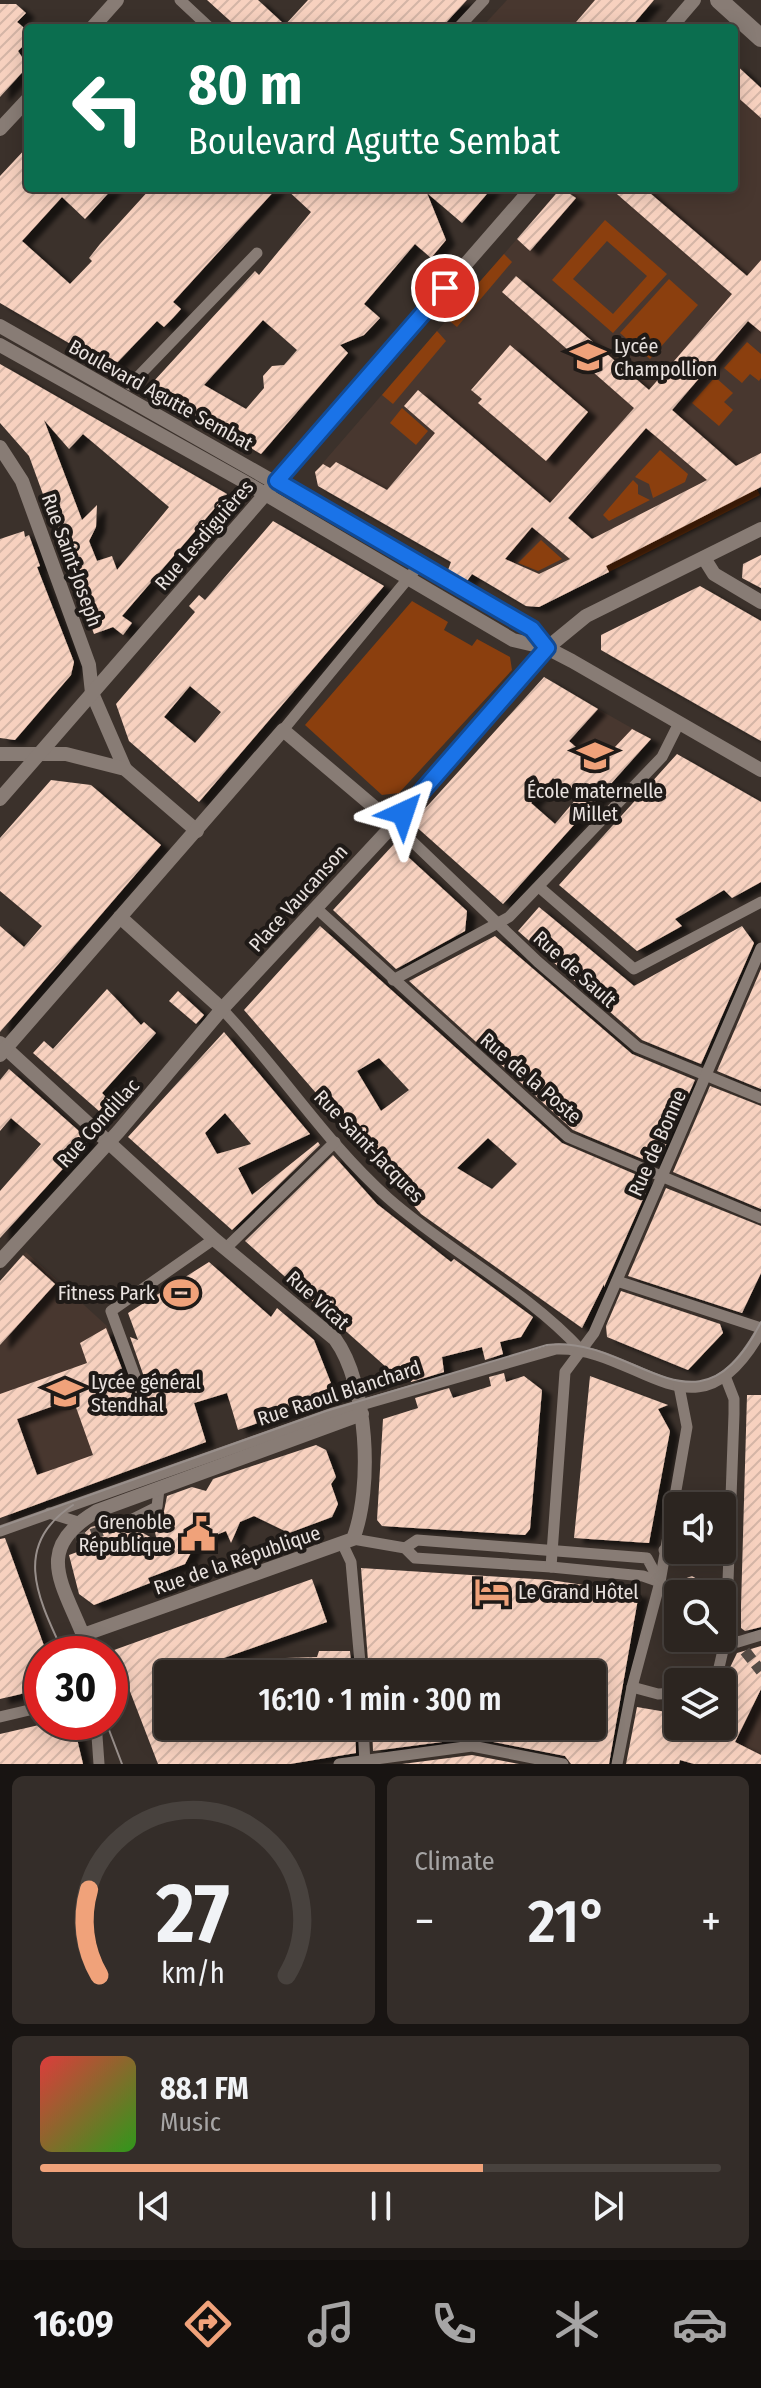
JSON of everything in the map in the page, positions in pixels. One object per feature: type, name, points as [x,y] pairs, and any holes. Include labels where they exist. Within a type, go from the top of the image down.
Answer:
[{"type":"street","points":[[96,24],[117,0]]},
{"type":"street","points":[[180,0],[206,24]]},
{"type":"street","points":[[462,24],[484,0]]},
{"type":"street","points":[[673,24],[694,0]]},
{"type":"street","points":[[719,0],[761,38]]},
{"type":"street","points":[[0,129],[24,103]]},
{"type":"street","name":"Rue Lesdiguières","points":[[0,799],[529,192]]},
{"type":"street","points":[[130,385],[257,253]]},
{"type":"street","name":"Boulevard Agutte Sembat","points":[[0,326],[277,481],[532,629],[547,648]]},
{"type":"street","name":"Boulevard Agutte Sembat","points":[[0,345],[521,644],[547,648],[761,770]]},
{"type":"street","name":"Rue Saint-Joseph","points":[[0,447],[22,481],[89,665],[92,693],[125,769]]},
{"type":"street","name":"Place Vaucanson","points":[[222,1009],[394,824],[547,648],[586,616],[761,529]]},
{"type":"street","points":[[704,558],[714,574],[761,602]]},
{"type":"street","points":[[2,1049],[197,831],[420,564]]},
{"type":"street","points":[[393,980],[509,917],[662,757],[679,723]]},
{"type":"street","points":[[283,730],[394,824]]},
{"type":"street","points":[[0,754],[66,754],[125,769],[197,831]]},
{"type":"street","name":"Rue de Sault","points":[[394,824],[538,962],[637,1047],[761,1098]]},
{"type":"street","points":[[539,887],[634,969],[761,902]]},
{"type":"street","name":"Rue de la Poste","points":[[316,908],[568,1137],[761,1218]]},
{"type":"street","points":[[120,917],[222,1009]]},
{"type":"street","name":"Rue de Bonne","points":[[551,1567],[565,1372],[594,1333],[761,948]]},
{"type":"street","name":"Rue Saint-Jacques","points":[[222,1009],[386,1197],[544,1315],[582,1350]]},
{"type":"street","name":"Rue Condillac","points":[[0,1261],[109,1142],[222,1009]]},
{"type":"street","name":"Rue Vicat","points":[[2,1049],[220,1243],[335,1339],[346,1355],[362,1409],[360,1510],[348,1542]]},
{"type":"street","points":[[141,1393],[111,1311],[220,1243],[335,1142]]},
{"type":"street","points":[[617,1281],[761,1330],[748,1354],[725,1376],[734,1399],[732,1492]]},
{"type":"street","name":"Rue Raoul Blanchard","points":[[0,1531],[520,1357],[556,1349],[582,1350],[679,1386],[693,1387],[725,1376]]},
{"type":"street","points":[[675,1492],[687,1427],[679,1386]]},
{"type":"street","name":"Rue Raoul Blanchard","points":[[78,1522],[97,1511],[362,1409]]},
{"type":"street","points":[[127,1522],[157,1507],[159,1489]]},
{"type":"street","points":[[49,1513],[78,1522],[56,1563],[83,1635]]},
{"type":"street","name":"Rue de la République","points":[[405,1548],[417,1540],[647,1558],[660,1582]]},
{"type":"street","points":[[348,1542],[360,1660]]},
{"type":"street","name":"Rue de la République","points":[[83,1635],[299,1556],[348,1542],[405,1548],[415,1558],[643,1576],[660,1582]]},
{"type":"street","points":[[617,1764],[628,1702],[660,1582],[664,1550]]},
{"type":"street","points":[[660,1582],[664,1585]]},
{"type":"street","points":[[736,1639],[746,1641],[761,1635]]},
{"type":"street","points":[[632,1687],[664,1694]]},
{"type":"street","points":[[0,1717],[24,1711]]},
{"type":"street","points":[[97,1740],[99,1764]]},
{"type":"street","points":[[364,1740],[365,1763]]},
{"type":"street","points":[[339,1764],[365,1763],[472,1746],[563,1764]]},
{"type":"shaded area","points":[[507,0],[654,0],[633,24],[485,24]]},
{"type":"shaded area","name":"Lycée Champollion","points":[[738,67],[761,88],[761,494],[757,489],[539,607],[495,587],[318,486],[315,472],[558,192],[738,192]]},
{"type":"shaded area","points":[[605,220],[667,274],[613,333],[552,280]],"holes":[[[607,241],[647,276],[613,314],[573,279]]]},
{"type":"shaded area","points":[[504,254],[512,262],[457,327],[447,319]]},
{"type":"shaded area","points":[[669,279],[698,305],[650,359],[620,333]]},
{"type":"shaded area","points":[[437,331],[446,341],[393,404],[382,395]]},
{"type":"shaded area","points":[[747,342],[761,354],[761,378],[759,381],[750,374],[742,383],[724,368]]},
{"type":"shaded area","points":[[715,377],[733,393],[724,402],[733,410],[719,426],[692,403]]},
{"type":"shaded area","points":[[402,408],[428,431],[416,445],[390,423]]},
{"type":"shaded area","points":[[660,450],[688,474],[685,482],[653,498],[649,484],[635,477]]},
{"type":"shaded area","points":[[633,480],[638,485],[638,494],[650,500],[609,521],[603,515]]},
{"type":"shaded area","points":[[757,489],[760,495],[609,572],[606,566]]},
{"type":"shaded area","points":[[541,540],[562,559],[538,571],[518,563]]},
{"type":"shaded area","points":[[412,601],[448,622],[444,630],[472,646],[477,639],[510,657],[512,670],[399,793],[382,795],[305,725]]},
{"type":"shaded area","name":"École maternelle Millet","points":[[598,709],[651,739],[588,810],[543,770]]},
{"type":"shaded area","name":"Lycée général Stendhal","points":[[26,1252],[107,1326],[139,1420],[33,1506],[0,1518],[0,1281]]},
{"type":"shaded area","points":[[761,1689],[761,1764],[729,1756]]},
{"type":"building","points":[[207,0],[258,0],[284,24],[234,24]]},
{"type":"building","points":[[308,0],[467,0],[445,24],[286,24]]},
{"type":"building","points":[[595,0],[654,0],[633,24],[574,24]]},
{"type":"building","points":[[0,4],[16,4],[26,13],[17,22],[24,28],[24,45],[18,51],[24,60],[24,70],[0,97]]},
{"type":"building","points":[[738,67],[761,88],[761,118],[738,98]]},
{"type":"building","points":[[24,150],[24,192],[109,192],[85,219],[62,197],[22,241],[70,284],[92,261],[89,258],[100,244],[147,192],[273,192],[173,302],[181,309],[173,318],[164,327],[157,321],[112,368],[0,303],[0,176]]},
{"type":"building","points":[[289,192],[489,192],[462,223],[427,193],[446,240],[431,258],[415,244],[364,304],[380,318],[364,335],[340,345],[348,353],[261,454],[156,393],[154,381],[255,271],[259,275],[311,212]],"holes":[[[263,320],[297,350],[284,365],[272,366],[263,376],[264,388],[246,409],[204,385]]]},
{"type":"building","points":[[558,192],[567,192],[576,198],[530,251],[517,239]]},
{"type":"building","points":[[615,192],[649,192],[747,276],[761,260],[761,332],[748,321],[672,410],[736,466],[761,453],[761,487],[606,566],[609,572],[539,607],[526,606],[472,574],[467,581],[448,570],[451,562],[318,486],[315,472],[323,464],[330,468],[336,462],[387,490],[435,433],[404,406],[418,390],[550,503],[634,408],[502,292],[516,276],[649,390],[732,294]],"holes":[[[646,428],[707,480],[592,539],[568,518]],[[532,527],[570,559],[539,574],[505,559]]]},
{"type":"building","points":[[510,345],[588,412],[546,461],[478,403],[482,399],[471,390]]},
{"type":"building","points":[[0,364],[227,494],[122,616],[132,623],[123,635],[113,627],[94,634],[29,456],[0,423]],"holes":[[[44,420],[69,449],[83,434],[169,507],[117,570],[112,556],[97,561],[89,541],[96,527],[97,505],[82,520]]]},
{"type":"building","points":[[273,521],[384,586],[199,802],[129,741],[116,704],[195,612],[189,606],[199,595],[205,600]],"holes":[[[190,686],[221,712],[195,743],[164,717]]]},
{"type":"building","points":[[24,531],[25,537],[29,535],[40,566],[37,567],[74,662],[71,675],[15,740],[0,738],[0,539]]},
{"type":"building","points":[[761,555],[761,588],[742,578],[743,564]]},
{"type":"building","points":[[700,586],[761,621],[761,741],[601,650],[601,635]]},
{"type":"building","points":[[544,677],[598,709],[569,741],[597,766],[632,729],[651,739],[503,904],[412,823]],"holes":[[[553,778],[576,799],[555,824],[531,803]]]},
{"type":"building","points":[[677,754],[761,802],[761,882],[732,898],[724,890],[675,919],[682,926],[637,951],[559,885]]},
{"type":"building","points":[[51,780],[91,785],[161,845],[0,1032],[0,926],[24,947],[42,926],[0,891],[0,838]]},
{"type":"building","points":[[394,844],[467,911],[465,931],[396,969],[333,910]]},
{"type":"building","points":[[539,907],[634,986],[742,926],[754,943],[701,1064],[642,1040],[518,931]]},
{"type":"building","points":[[320,926],[562,1143],[651,1181],[604,1287],[604,1284],[582,1328],[421,1214],[244,1010]],"holes":[[[379,1058],[409,1090],[381,1111],[357,1071]],[[488,1138],[517,1164],[492,1189],[457,1168]]]},
{"type":"building","points":[[495,936],[632,1054],[695,1080],[657,1165],[573,1130],[409,981]]},
{"type":"building","points":[[761,969],[761,1089],[717,1071]]},
{"type":"building","points":[[107,989],[141,1025],[144,1022],[156,1033],[102,1093],[109,1100],[99,1111],[33,1053],[44,1041],[53,1049]]},
{"type":"building","points":[[178,991],[204,1015],[196,1024],[169,1001]]},
{"type":"building","points":[[224,1032],[310,1134],[238,1168],[252,1195],[318,1142],[320,1145],[232,1230],[128,1137]],"holes":[[[225,1113],[251,1144],[217,1154],[205,1133]]]},
{"type":"building","points":[[9,1069],[89,1140],[0,1238],[0,1191],[41,1144],[11,1118],[0,1131],[0,1080]]},
{"type":"building","points":[[710,1086],[761,1106],[761,1209],[673,1172]]},
{"type":"building","points":[[333,1155],[377,1204],[451,1262],[454,1259],[533,1317],[521,1337],[500,1342],[503,1354],[485,1360],[482,1347],[442,1357],[444,1372],[411,1382],[409,1374],[395,1375],[245,1241]]},
{"type":"building","points":[[666,1188],[761,1226],[761,1273],[742,1313],[628,1276]]},
{"type":"building","points":[[23,1255],[55,1284],[0,1345],[0,1281]]},
{"type":"building","points":[[209,1262],[271,1317],[277,1308],[314,1340],[336,1396],[238,1430],[227,1393],[194,1403],[206,1442],[0,1518],[0,1394],[87,1363],[80,1343],[106,1328],[133,1397],[145,1401],[149,1391],[130,1337],[138,1340],[128,1313]],"holes":[[[73,1399],[93,1455],[37,1475],[17,1419]]]},
{"type":"building","points":[[621,1291],[720,1324],[723,1333],[688,1370],[607,1337],[606,1326]]},
{"type":"building","points":[[504,1373],[506,1382],[524,1376],[542,1390],[530,1529],[525,1535],[382,1526],[377,1520],[383,1419],[418,1408],[415,1398],[449,1388],[453,1398],[491,1386],[489,1377]]},
{"type":"building","points":[[590,1376],[668,1405],[658,1409],[670,1431],[649,1543],[574,1538]]},
{"type":"building","points":[[747,1395],[761,1395],[761,1627],[745,1631],[741,1628],[741,1606]]},
{"type":"building","points":[[316,1445],[326,1450],[336,1477],[331,1484],[338,1504],[332,1517],[289,1533],[254,1516],[240,1522],[231,1543],[226,1531],[196,1543],[185,1564],[148,1578],[150,1583],[94,1605],[79,1594],[69,1555],[80,1551],[76,1541],[91,1527],[119,1519],[123,1529],[134,1528],[157,1541],[152,1519],[164,1511],[167,1496],[192,1487],[206,1491],[213,1479]]},
{"type":"building","points":[[5,1538],[40,1636],[24,1636],[24,1693],[0,1699],[0,1539]]},
{"type":"building","points":[[361,1568],[550,1580],[639,1593],[609,1764],[571,1764],[565,1756],[483,1740],[606,1740],[606,1660],[368,1660]]},
{"type":"building","points":[[312,1579],[327,1622],[218,1660],[154,1660],[154,1740],[356,1740],[356,1753],[290,1764],[158,1764],[128,1686],[128,1645]]},
{"type":"building","points":[[761,1646],[761,1689],[736,1740],[736,1668],[730,1668],[737,1653]]},
{"type":"building","points":[[319,1651],[350,1651],[351,1660],[218,1660],[317,1657]]},
{"type":"building","points":[[637,1707],[664,1712],[664,1740],[736,1740],[761,1755],[761,1764],[694,1764],[680,1760],[679,1764],[626,1764]]},
{"type":"building","points":[[24,1728],[24,1740],[77,1740],[83,1764],[0,1764],[0,1734]]},
{"type":"building","points":[[373,1740],[458,1740],[373,1751]]},
{"type":"building","points":[[472,1755],[519,1764],[402,1764]]},
{"type":"tunnel","points":[[76,1540],[127,1522]]},
{"type":"tunnel","points":[[745,1651],[761,1671]]},
{"type":"tram line","points":[[0,1527],[326,1411],[547,1345],[579,1346],[608,1354],[663,1377],[689,1382],[713,1377],[737,1359],[761,1322]]},
{"type":"tram line","points":[[56,1636],[39,1594],[36,1556],[42,1538],[54,1521],[73,1505]]},
{"type":"tram line","points":[[113,1740],[122,1764]]},
{"type":"place","name":"Lycée Champollion","points":[[588,357]]},
{"type":"place","name":"École maternelle Millet","points":[[595,756]]},
{"type":"place","name":"Fitness Park","points":[[181,1293]]},
{"type":"place","name":"Lycée général Stendhal","points":[[65,1393]]},
{"type":"place","name":"Grenoble République","points":[[198,1534]]},
{"type":"place","name":"Le Grand Hôtel","points":[[492,1592]]},
{"type":"route","points":[[403,813],[547,648],[532,629],[277,481],[445,288]]}]
